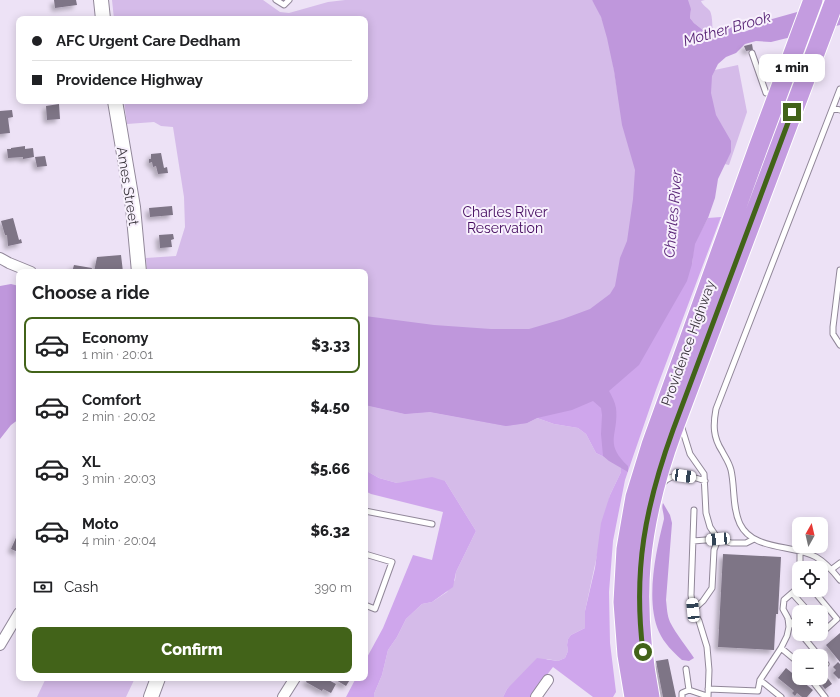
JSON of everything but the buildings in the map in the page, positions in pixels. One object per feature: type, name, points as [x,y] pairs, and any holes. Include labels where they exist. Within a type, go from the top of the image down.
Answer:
[{"type":"highway","name":"Providence Highway","points":[[634,697],[627,655],[624,596],[628,532],[635,497],[651,445],[813,0]]},
{"type":"highway","name":"Providence Highway","points":[[650,697],[640,635],[639,600],[642,548],[652,495],[661,463],[679,412],[835,0]]},
{"type":"street","points":[[101,0],[103,16]]},
{"type":"street","name":"Ames Street","points":[[116,104],[133,207],[139,269]]},
{"type":"street","points":[[0,258],[9,264],[23,269]]},
{"type":"street","points":[[0,645],[16,618]]},
{"type":"street","points":[[536,697],[548,680]]},
{"type":"street","points":[[151,697],[157,681]]},
{"type":"street","points":[[284,697],[292,681]]},
{"type":"lane","points":[[276,0],[284,5],[289,0]]},
{"type":"lane","points":[[752,53],[766,93]]},
{"type":"lane","points":[[792,550],[762,544],[754,539],[741,526],[737,519],[730,464],[715,439],[714,417],[840,89]]},
{"type":"lane","points":[[833,108],[840,110]]},
{"type":"lane","points":[[840,270],[833,334],[840,344]]},
{"type":"lane","points":[[679,412],[690,454],[704,474],[706,513],[710,527],[718,539]]},
{"type":"lane","points":[[652,495],[665,481],[673,477],[695,477],[705,481]]},
{"type":"lane","points":[[682,697],[682,693],[689,690],[707,696],[708,689],[709,670],[707,647],[699,621],[693,610],[691,594],[694,510]]},
{"type":"lane","points":[[368,512],[432,524]]},
{"type":"lane","points":[[693,541],[718,539],[731,543],[746,543],[754,539]]},
{"type":"lane","points":[[693,610],[703,601],[712,588],[714,550],[718,539]]},
{"type":"lane","points":[[805,553],[816,557],[832,569],[840,580]]},
{"type":"lane","points":[[368,555],[392,562],[375,608],[368,606]]},
{"type":"lane","points":[[832,569],[840,563]]},
{"type":"lane","points":[[792,593],[784,600],[783,609],[792,623]]},
{"type":"lane","points":[[796,597],[803,605]]},
{"type":"lane","points":[[819,597],[826,605]]},
{"type":"lane","points":[[828,607],[838,619],[828,627]]},
{"type":"lane","points":[[758,697],[760,680],[787,636],[788,618]]},
{"type":"lane","points":[[807,641],[813,649]]},
{"type":"lane","points":[[781,648],[792,657]]},
{"type":"lane","points":[[686,668],[689,690]]},
{"type":"lane","points":[[760,680],[781,697]]},
{"type":"lane","points":[[816,685],[825,697]]},
{"type":"lane","points":[[708,689],[758,691]]},
{"type":"green space","name":"Charles River Reservation","points":[[112,0],[263,0],[280,12],[289,13],[328,2],[345,0],[592,0],[602,18],[611,54],[617,88],[666,81],[628,312],[368,357],[368,269],[147,269],[146,258],[176,256],[185,227],[184,197],[173,127],[161,126],[154,122],[127,124],[124,104],[368,104],[368,16],[114,16]]},
{"type":"green space","points":[[685,0],[705,0],[701,1],[711,13],[713,35],[708,34],[690,18],[691,9]]},
{"type":"green space","points":[[738,65],[747,112],[729,165],[711,161],[710,71]]},
{"type":"green space","points":[[368,406],[405,414],[430,412],[468,419],[527,423],[537,418],[554,424],[578,428],[586,434],[596,453],[621,465],[621,472],[610,495],[585,611],[585,628],[571,635],[568,639],[568,651],[565,658],[558,661],[547,659],[507,689],[503,697],[374,697],[382,675],[388,650],[397,637],[406,619],[422,604],[432,602],[447,592],[455,580],[456,572],[476,531],[445,481],[397,483],[379,478],[368,472]]},
{"type":"green space","points":[[45,681],[134,681],[126,697],[37,697]]},
{"type":"shaded area","points":[[721,217],[656,390],[625,480],[613,541],[609,592],[610,643],[616,692],[613,697],[593,697],[553,667],[530,697],[503,697],[507,689],[537,658],[558,661],[565,658],[568,651],[568,639],[571,635],[585,628],[585,611],[595,568],[601,523],[610,495],[621,472],[621,465],[596,453],[586,434],[578,428],[554,424],[537,418],[527,423],[506,426],[430,412],[405,414],[368,406],[368,399],[394,405],[692,264],[694,244],[708,218]]},
{"type":"shaded area","points":[[368,472],[379,478],[397,483],[432,477],[445,481],[476,531],[456,572],[453,587],[432,602],[422,604],[406,619],[397,637],[388,650],[382,675],[374,697],[346,697],[354,681],[368,681],[368,656],[383,628],[413,555],[432,560],[443,512],[368,492]]},
{"type":"water","name":"Charles River","points":[[592,0],[688,0],[691,9],[690,18],[708,34],[713,35],[732,27],[744,32],[765,21],[840,0],[840,25],[771,42],[756,41],[745,44],[736,53],[726,57],[718,64],[712,76],[711,93],[716,115],[731,141],[731,152],[718,179],[715,198],[708,218],[695,244],[692,264],[687,281],[639,365],[609,391],[616,408],[614,445],[620,458],[628,466],[628,472],[603,456],[601,408],[593,401],[572,410],[537,418],[527,423],[506,426],[430,412],[405,414],[368,406],[368,316],[434,325],[491,329],[529,329],[590,309],[610,294],[615,286],[620,258],[627,241],[633,199],[635,170],[622,125],[614,71],[601,17]]},
{"type":"water","points":[[11,284],[16,285],[16,421],[11,425],[0,439],[0,286]]},
{"type":"water","points":[[663,503],[670,515],[672,523],[666,600],[668,614],[672,627],[694,658],[689,661],[682,660],[666,644],[659,632],[655,619],[652,591],[653,576],[664,519],[662,507]]},
{"type":"route","points":[[643,652],[639,618],[640,565],[644,530],[656,480],[673,430],[792,112]]},
{"type":"water label","name":"Mother Brook","points":[[727,29]]}]
